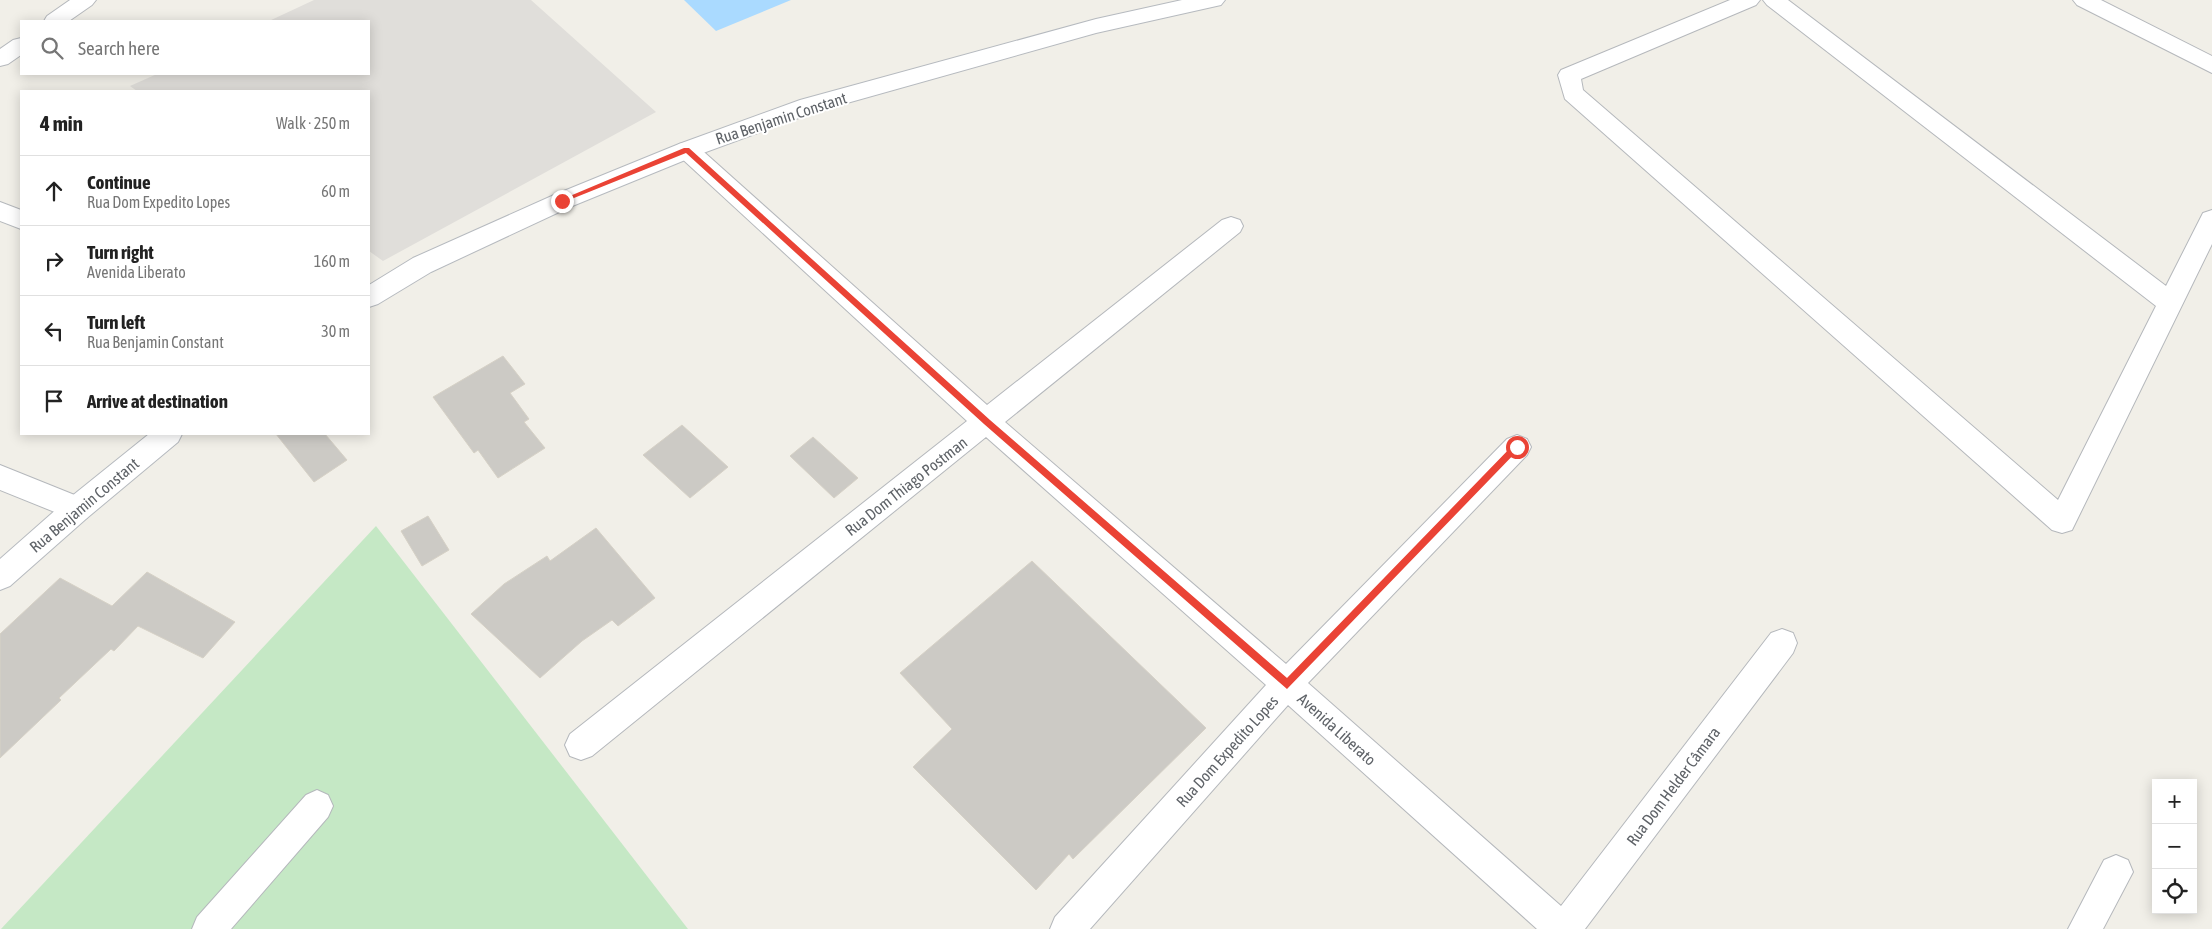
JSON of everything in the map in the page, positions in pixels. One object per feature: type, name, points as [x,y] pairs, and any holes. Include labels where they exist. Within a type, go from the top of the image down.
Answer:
[{"type":"street","points":[[55,20],[85,0]]},
{"type":"street","name":"Rua Benjamin Constant","points":[[370,296],[422,265],[562,201],[687,150],[808,106],[1096,26],[1214,0]]},
{"type":"street","points":[[1749,0],[1569,75],[1573,93],[2062,521],[2169,302],[2212,219]]},
{"type":"street","points":[[1774,0],[2169,302]]},
{"type":"street","points":[[2084,0],[2212,65]]},
{"type":"street","points":[[0,60],[20,46]]},
{"type":"street","name":"Avenida Liberato","points":[[687,150],[987,422],[1287,684],[1563,929]]},
{"type":"street","points":[[0,211],[20,220]]},
{"type":"street","name":"Rua Dom Thiago Postman","points":[[581,745],[1230,226]]},
{"type":"street","name":"Rua Benjamin Constant","points":[[0,578],[77,509],[167,435]]},
{"type":"street","name":"Rua Dom Expedito Lopes","points":[[1067,929],[1287,684],[1517,447]]},
{"type":"street","points":[[0,477],[77,509]]},
{"type":"street","name":"Rua Dom Helder Câmara","points":[[1563,929],[1782,643]]},
{"type":"street","points":[[209,929],[317,806]]},
{"type":"street","points":[[2085,929],[2116,872]]},
{"type":"shaded area","points":[[314,0],[531,0],[656,112],[383,261],[370,252],[370,90],[136,90],[130,86],[155,75],[370,75],[370,20],[271,20]]},
{"type":"green space","points":[[376,526],[688,929],[1,929]]},
{"type":"water","points":[[684,0],[791,0],[716,31]]},
{"type":"building","points":[[503,356],[525,384],[510,393],[529,419],[524,422],[545,448],[498,478],[478,450],[474,453],[433,397]]},
{"type":"building","points":[[682,425],[728,467],[690,498],[643,455]]},
{"type":"building","points":[[277,435],[326,435],[347,460],[314,482]]},
{"type":"building","points":[[813,437],[858,478],[834,498],[790,456]]},
{"type":"building","points":[[428,516],[449,550],[422,566],[401,531]]},
{"type":"building","points":[[596,528],[655,598],[618,626],[612,620],[582,641],[540,678],[471,614],[504,584],[547,556],[550,561]]},
{"type":"building","points":[[1032,561],[1206,728],[1073,859],[1069,854],[1036,890],[913,767],[952,729],[900,673]]},
{"type":"building","points":[[147,572],[235,622],[203,658],[138,626],[114,651],[111,649],[59,698],[61,700],[0,758],[0,634],[60,578],[112,606]]},
{"type":"route","points":[[562,201],[687,150],[987,422],[1287,684],[1517,447]]}]
